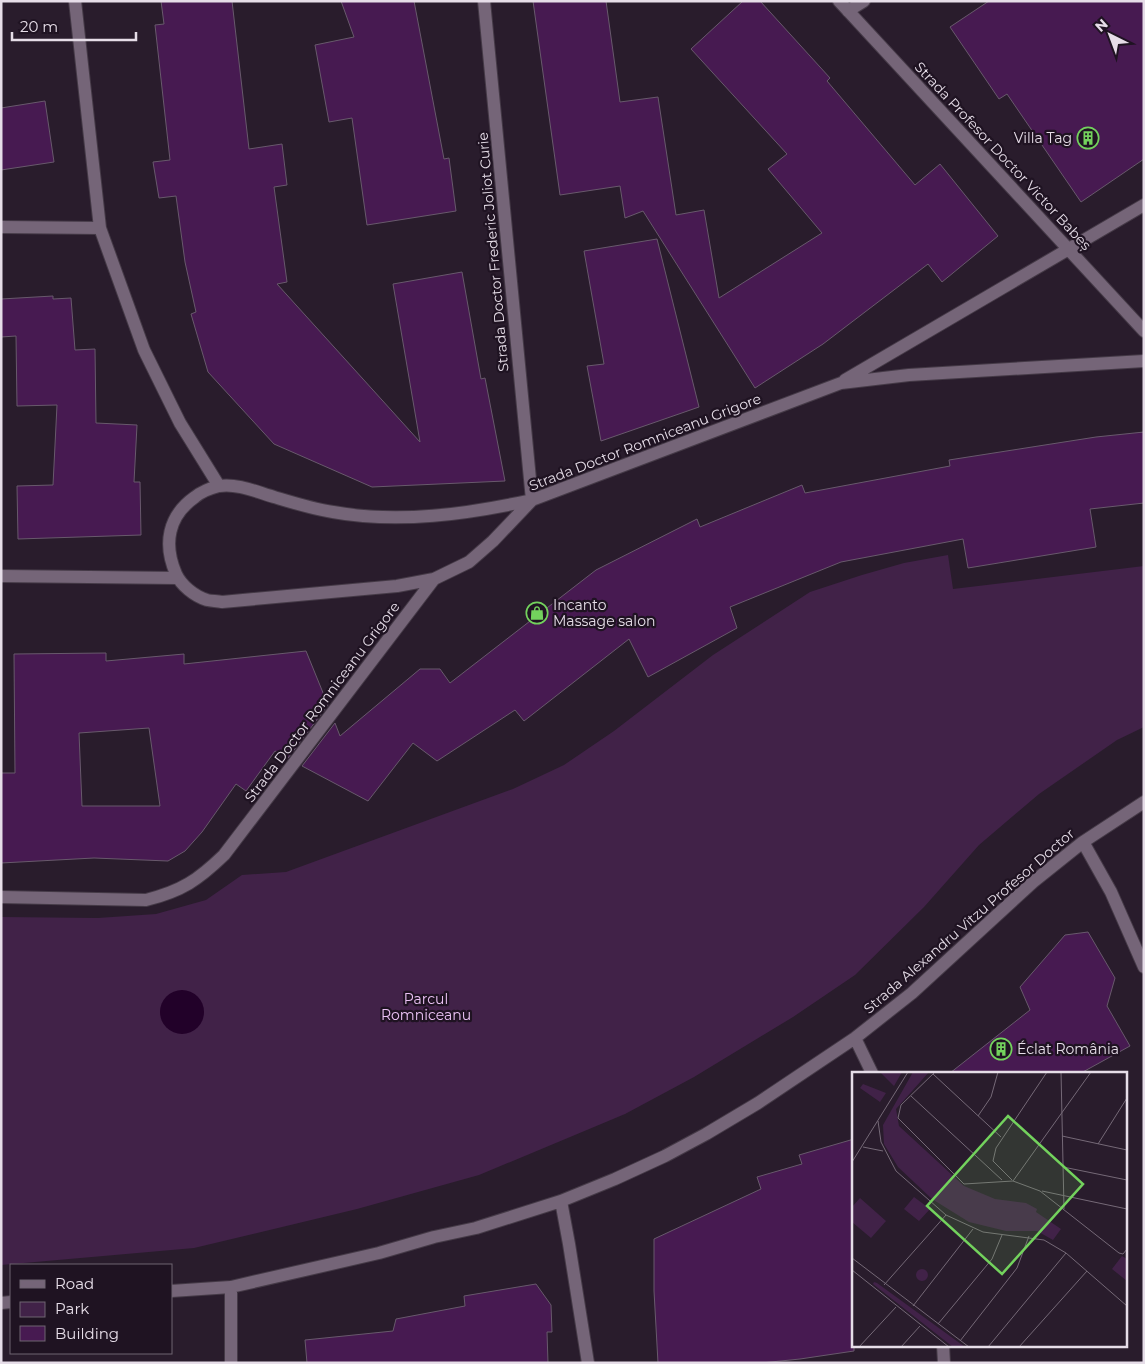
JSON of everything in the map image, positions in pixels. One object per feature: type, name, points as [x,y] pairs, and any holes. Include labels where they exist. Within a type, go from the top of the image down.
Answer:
[{"type":"street","points":[[75,1],[100,228],[144,350],[180,423],[219,486]]},
{"type":"street","name":"Strada Doctor Frederic Joliot Curie","points":[[484,1],[532,500]]},
{"type":"street","points":[[844,6],[864,1]]},
{"type":"street","name":"Strada Profesor Doctor Victor Babeș","points":[[844,6],[1144,331]]},
{"type":"street","points":[[841,383],[1144,205]]},
{"type":"street","points":[[1,227],[100,228]]},
{"type":"street","name":"Strada Doctor Romniceanu Grigore","points":[[1,896],[146,900],[166,895],[187,886],[224,856],[434,579],[469,562],[493,542],[532,500],[841,383],[909,375],[1144,361]]},
{"type":"street","points":[[434,579],[397,586],[222,602],[206,599],[189,590],[177,578],[172,565],[169,534],[175,517],[186,503],[200,493],[219,486],[237,487],[302,506],[334,513],[374,516],[408,517],[451,514],[489,509],[532,500]]},
{"type":"street","points":[[1,576],[177,578]]},
{"type":"street","name":"Strada Alexandru Vitzu Profesor Doctor","points":[[172,1291],[231,1287],[379,1253],[434,1237],[476,1228],[561,1201],[616,1179],[665,1156],[758,1103],[855,1038],[912,993],[1033,882],[1083,842],[1144,802]]},
{"type":"street","points":[[1083,842],[1111,892],[1144,966]]},
{"type":"street","points":[[855,1038],[872,1072]]},
{"type":"street","points":[[561,1201],[588,1363]]},
{"type":"street","points":[[231,1287],[231,1363]]},
{"type":"street","points":[[943,1346],[944,1363]]},
{"type":"green space","name":"Parcul Romniceanu","points":[[948,555],[953,589],[1144,566],[1144,727],[1117,740],[1039,794],[979,845],[924,907],[855,975],[793,1017],[694,1077],[625,1114],[479,1175],[357,1209],[194,1248],[1,1265],[1,917],[98,918],[156,914],[206,900],[242,875],[286,872],[513,789],[564,765],[614,731],[713,655],[810,592],[904,563]]},
{"type":"shaded area","points":[[186,990],[198,996],[203,1003],[203,1021],[198,1028],[191,1033],[178,1034],[170,1031],[163,1024],[160,1008],[163,1000],[170,993]]},
{"type":"building","points":[[161,1],[232,1],[249,149],[282,144],[287,185],[274,187],[287,282],[277,284],[420,442],[393,284],[462,272],[481,379],[485,378],[505,481],[372,487],[274,444],[208,372],[191,314],[196,312],[185,262],[176,196],[159,198],[153,162],[170,160],[155,25],[164,24]]},
{"type":"building","points":[[341,1],[414,1],[444,159],[449,158],[456,211],[367,225],[352,118],[329,122],[315,45],[354,37]]},
{"type":"building","points":[[533,1],[606,1],[620,102],[658,97],[676,215],[704,210],[719,298],[822,233],[768,169],[787,154],[691,49],[743,1],[760,1],[830,78],[827,81],[915,185],[940,164],[998,236],[942,282],[928,264],[823,344],[755,388],[643,211],[625,218],[620,186],[560,195]]},
{"type":"building","points":[[989,1],[1144,1],[1144,159],[1081,202],[1007,94],[999,99],[950,27]]},
{"type":"building","points":[[45,101],[54,162],[1,170],[1,108]]},
{"type":"building","points":[[657,239],[699,407],[601,441],[587,366],[604,364],[584,251]]},
{"type":"building","points":[[53,296],[53,299],[71,298],[75,350],[95,349],[96,423],[137,425],[134,482],[140,482],[141,535],[18,539],[17,486],[53,485],[57,405],[17,406],[16,336],[1,337],[1,299]]},
{"type":"building","points":[[1144,432],[1144,503],[1090,509],[1096,547],[968,568],[963,539],[841,562],[730,607],[737,628],[648,677],[629,639],[524,721],[515,710],[437,761],[413,743],[368,801],[302,766],[335,723],[340,736],[420,669],[440,669],[450,683],[596,570],[697,519],[700,527],[802,485],[805,493],[950,466],[949,460],[1096,437]]},
{"type":"building","points":[[306,651],[328,705],[288,758],[275,751],[246,791],[236,784],[202,832],[185,851],[168,861],[94,858],[1,863],[1,773],[15,773],[14,654],[106,653],[106,661],[184,654],[184,664]],"holes":[[[149,728],[160,806],[82,806],[79,733]]]},
{"type":"building","points":[[1088,932],[1115,978],[1107,1006],[1130,1046],[1083,1072],[951,1072],[1030,1010],[1020,987],[1065,935]]},
{"type":"building","points":[[852,1140],[852,1346],[854,1346],[854,1351],[761,1363],[658,1363],[654,1291],[654,1239],[761,1189],[757,1177],[802,1164],[799,1155]]},
{"type":"building","points":[[536,1284],[551,1305],[552,1332],[547,1332],[548,1363],[307,1363],[305,1340],[393,1331],[396,1319],[465,1306],[464,1296]]},
{"type":"place","name":"Villa Tag","points":[[1088,138]]},
{"type":"place","name":"Incanto Massage salon","points":[[537,613]]},
{"type":"place","name":"Éclat România","points":[[1001,1049]]}]
